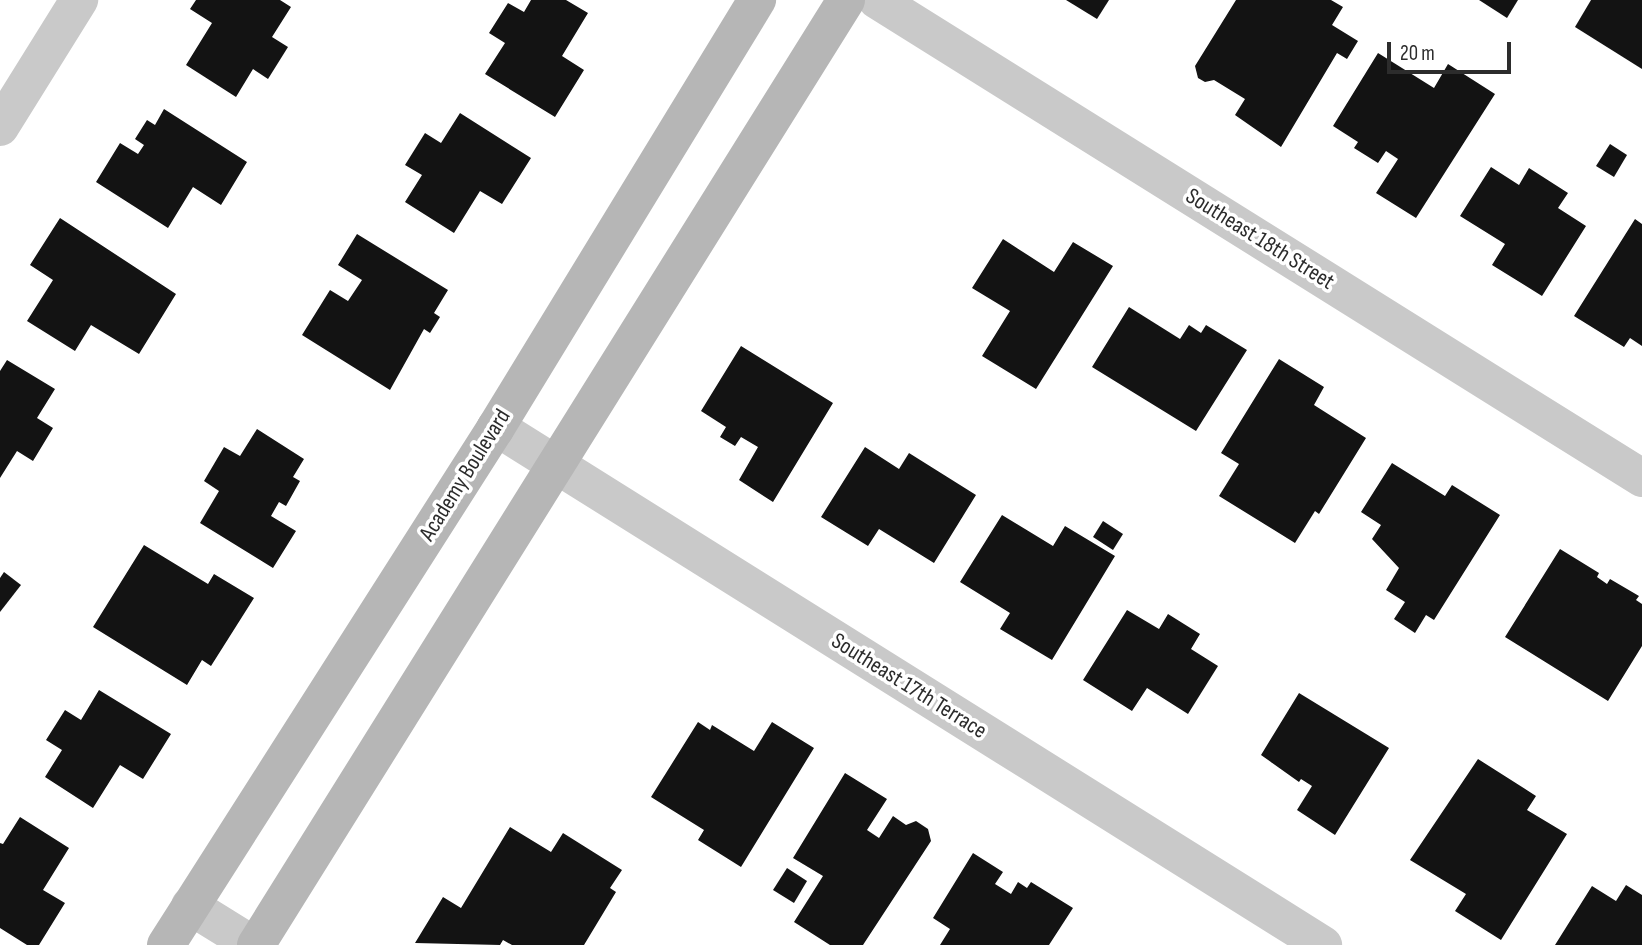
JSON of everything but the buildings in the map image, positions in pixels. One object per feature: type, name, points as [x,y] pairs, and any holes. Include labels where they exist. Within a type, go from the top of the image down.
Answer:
[{"type":"street","points":[[0,127],[79,0]]},
{"type":"street","name":"Academy Boulevard","points":[[166,945],[496,427],[757,0]]},
{"type":"street","points":[[190,906],[255,945],[846,0]]},
{"type":"street","name":"Southeast 18th Street","points":[[877,0],[1642,478]]},
{"type":"street","name":"Southeast 17th Terrace","points":[[496,427],[1323,945]]}]
